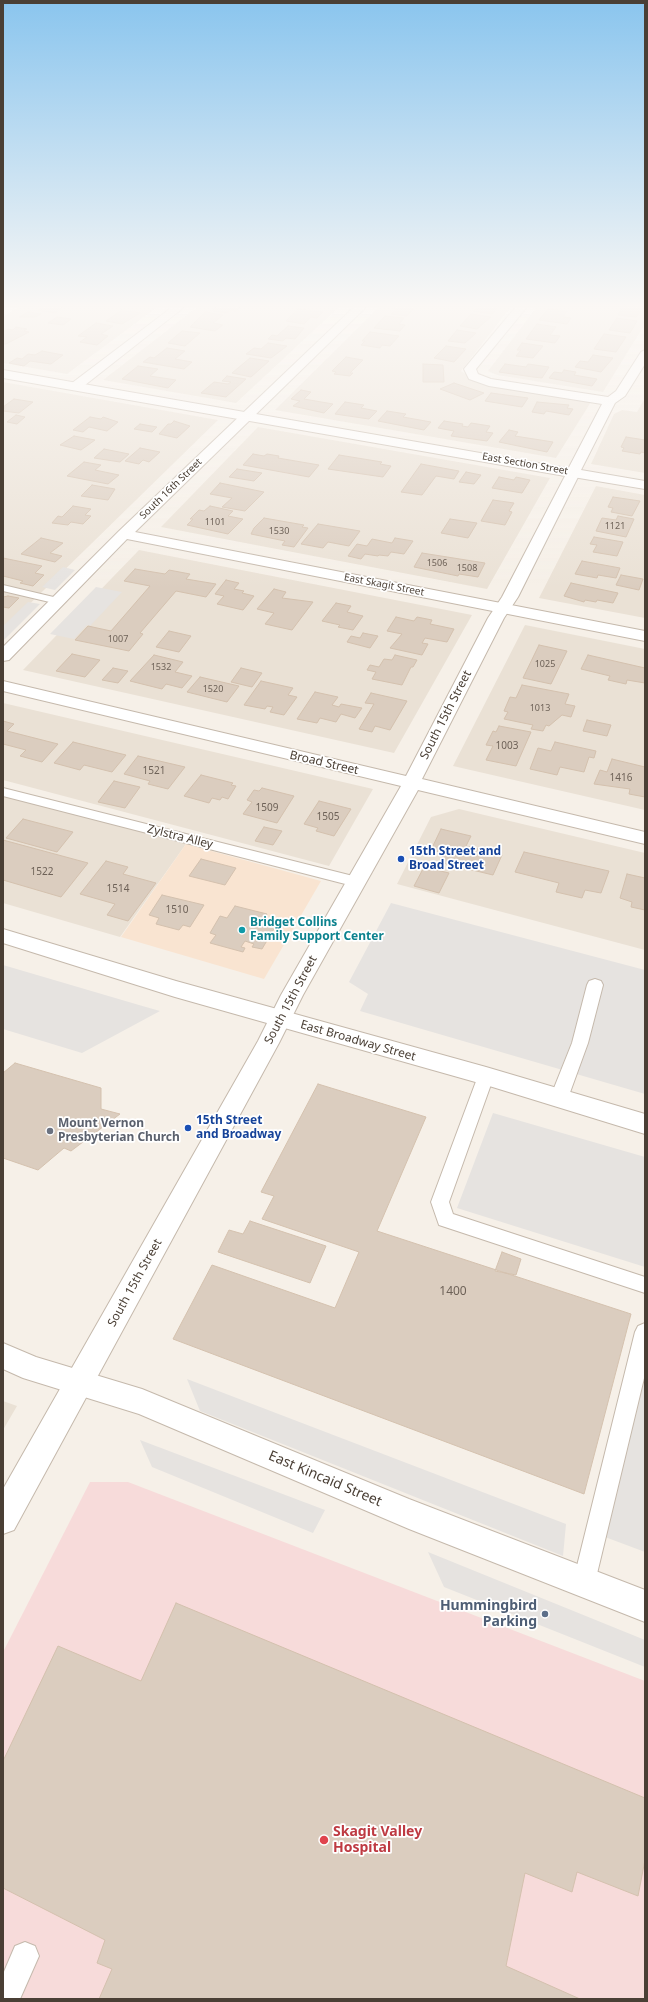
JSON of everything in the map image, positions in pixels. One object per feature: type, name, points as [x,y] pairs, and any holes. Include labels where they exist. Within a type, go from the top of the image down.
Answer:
[{"type":"street","name":"East Section Street","points":[[164,401],[645,485]]},
{"type":"street","name":"South 16th Street","points":[[3,656],[124,534],[262,401]]},
{"type":"street","name":"South 15th Street","points":[[3,1519],[412,784],[610,401]]},
{"type":"street","name":"East Skagit Street","points":[[124,534],[645,636]]},
{"type":"street","name":"Broad Street","points":[[3,686],[645,838]]},
{"type":"street","name":"East Broadway Street","points":[[3,936],[175,989],[486,1076],[645,1124]]},
{"type":"street","name":"East Kincaid Street","points":[[3,1356],[33,1369],[142,1402],[409,1514],[645,1606]]},
{"type":"lane","points":[[3,588],[58,601]]},
{"type":"lane","name":"Zylstra Alley","points":[[3,792],[357,882]]},
{"type":"lane","points":[[559,1098],[580,1044],[594,985]]},
{"type":"lane","points":[[486,1076],[440,1202],[446,1219],[645,1285]]},
{"type":"lane","points":[[584,1582],[645,1332]]},
{"type":"lane","points":[[6,1999],[25,1956]]},
{"type":"shaded area","points":[[3,401],[113,401],[218,420],[3,630]]},
{"type":"shaded area","points":[[284,401],[591,402],[556,458],[275,410]]},
{"type":"shaded area","points":[[643,401],[645,401],[645,473],[591,464],[614,414],[622,410],[637,412]]},
{"type":"shaded area","points":[[258,427],[550,478],[487,589],[161,527]]},
{"type":"shaded area","points":[[596,486],[645,495],[645,618],[539,598]]},
{"type":"shaded area","points":[[139,550],[472,615],[394,753],[23,670]]},
{"type":"shaded area","points":[[63,567],[75,570],[55,590],[42,587]]},
{"type":"shaded area","points":[[96,587],[122,592],[90,626],[87,625],[74,639],[50,634]]},
{"type":"shaded area","points":[[28,602],[40,604],[3,641],[3,626]]},
{"type":"shaded area","points":[[525,625],[645,649],[645,810],[453,766]]},
{"type":"shaded area","points":[[3,703],[373,789],[329,866],[3,780]]},
{"type":"shaded area","points":[[3,795],[186,844],[120,937],[3,903]]},
{"type":"shaded area","points":[[459,809],[645,853],[645,950],[397,884],[431,817]]},
{"type":"shaded area","points":[[186,844],[321,881],[264,979],[121,937]]},
{"type":"shaded area","points":[[391,903],[645,970],[645,1094],[360,1011],[368,994],[349,982]]},
{"type":"shaded area","points":[[3,965],[160,1011],[82,1053],[3,1029]]},
{"type":"shaded area","points":[[493,1113],[645,1157],[645,1267],[457,1208]]},
{"type":"shaded area","points":[[645,1363],[645,1552],[605,1537]]},
{"type":"shaded area","points":[[187,1379],[566,1524],[563,1556],[200,1411]]},
{"type":"shaded area","points":[[3,1401],[17,1406],[3,1430]]},
{"type":"shaded area","points":[[140,1440],[325,1510],[313,1533],[152,1467]]},
{"type":"shaded area","name":"Skagit Valley Hospital","points":[[90,1482],[128,1482],[645,1681],[645,1999],[3,1999],[3,1652]]},
{"type":"shaded area","name":"Hummingbird Parking","points":[[428,1552],[645,1640],[645,1667],[444,1587]]},
{"type":"building","points":[[11,401],[33,402],[19,413],[3,411],[5,407],[3,407]]},
{"type":"building","points":[[299,401],[318,401],[333,404],[324,413],[293,406]]},
{"type":"building","points":[[488,401],[526,401],[522,407]]},
{"type":"building","points":[[345,402],[364,405],[361,408],[377,411],[369,419],[335,414]]},
{"type":"building","points":[[537,402],[569,405],[567,408],[573,409],[569,415],[546,411],[544,414],[532,412]]},
{"type":"building","points":[[387,411],[406,414],[403,417],[431,422],[424,430],[378,421]]},
{"type":"building","points":[[16,415],[25,417],[17,424],[7,422]]},
{"type":"building","points":[[90,417],[101,419],[103,417],[118,422],[107,431],[89,427],[83,432],[73,430]]},
{"type":"building","points":[[174,421],[190,426],[177,438],[159,434],[168,424],[171,424]]},
{"type":"building","points":[[444,421],[463,424],[462,426],[468,427],[471,423],[490,426],[486,432],[493,433],[487,441],[451,436],[454,431],[438,428]]},
{"type":"building","points":[[140,424],[157,427],[152,432],[134,429]]},
{"type":"building","points":[[509,430],[518,432],[515,436],[553,442],[547,452],[499,442]]},
{"type":"building","points":[[74,436],[95,440],[81,450],[60,445]]},
{"type":"building","points":[[626,437],[645,440],[645,453],[641,452],[640,454],[622,451],[624,448],[621,447]]},
{"type":"building","points":[[140,448],[160,452],[149,462],[143,460],[139,464],[125,461]]},
{"type":"building","points":[[104,449],[129,454],[120,462],[94,458]]},
{"type":"building","points":[[253,454],[279,456],[278,458],[319,465],[309,477],[243,465]]},
{"type":"building","points":[[339,455],[382,462],[380,464],[391,466],[383,477],[328,469]]},
{"type":"building","points":[[84,462],[101,465],[95,470],[119,475],[108,484],[67,476]]},
{"type":"building","points":[[421,464],[459,471],[454,479],[436,476],[422,495],[401,492]]},
{"type":"building","points":[[237,469],[262,473],[254,481],[229,477]]},
{"type":"building","points":[[466,472],[481,475],[474,484],[459,482]]},
{"type":"building","points":[[499,477],[514,480],[516,477],[530,480],[522,493],[492,488]]},
{"type":"building","points":[[220,483],[264,492],[245,511],[222,507],[232,498],[210,494]]},
{"type":"building","points":[[92,485],[115,489],[108,500],[81,496]]},
{"type":"building","points":[[613,497],[640,501],[632,516],[611,512],[613,508],[608,507]]},
{"type":"building","points":[[493,500],[514,503],[509,511],[512,512],[505,525],[481,521]]},
{"type":"building","points":[[73,506],[91,509],[85,515],[91,516],[83,524],[71,522],[68,525],[52,523],[58,516],[62,517]]},
{"type":"building","points":[[210,506],[233,511],[228,516],[243,519],[228,534],[187,525],[193,519],[190,519],[199,510],[204,511]]},
{"type":"building","points":[[618,516],[634,519],[626,537],[596,531],[602,518],[616,520]]},
{"type":"building","points":[[264,518],[304,525],[302,527],[308,528],[294,547],[282,545],[285,541],[251,534],[254,528]]},
{"type":"building","points":[[450,519],[477,523],[468,538],[441,533]]},
{"type":"building","points":[[318,524],[360,531],[349,546],[328,542],[323,548],[301,544]]},
{"type":"building","points":[[594,537],[623,542],[617,556],[593,552],[597,545],[590,544]]},
{"type":"building","points":[[41,538],[63,543],[50,553],[62,556],[55,562],[21,554]]},
{"type":"building","points":[[395,538],[413,541],[404,554],[391,552],[388,556],[378,556],[365,554],[361,559],[348,556],[357,544],[367,546],[372,539],[392,543]]},
{"type":"building","points":[[422,553],[485,563],[478,577],[459,574],[458,576],[414,567]]},
{"type":"building","points":[[3,558],[42,566],[35,573],[44,575],[33,586],[20,583],[23,581],[3,576]]},
{"type":"building","points":[[582,561],[620,568],[616,578],[598,575],[597,578],[575,574]]},
{"type":"building","points":[[135,569],[165,574],[169,570],[190,574],[186,579],[216,584],[206,597],[176,591],[140,633],[143,634],[129,651],[75,640],[88,626],[111,631],[150,586],[124,581]]},
{"type":"building","points":[[621,575],[643,579],[639,590],[616,585]]},
{"type":"building","points":[[226,580],[239,583],[234,589],[244,591],[242,593],[254,596],[243,610],[217,604],[224,596],[215,594]]},
{"type":"building","points":[[571,583],[618,593],[613,603],[597,600],[596,602],[585,600],[584,602],[564,596]]},
{"type":"building","points":[[274,589],[286,592],[282,598],[313,602],[292,630],[265,624],[274,613],[257,609]]},
{"type":"building","points":[[8,596],[19,598],[9,608],[3,607],[3,597]]},
{"type":"building","points":[[336,603],[351,606],[347,612],[363,616],[353,630],[338,627],[340,625],[322,621]]},
{"type":"building","points":[[396,617],[414,621],[417,617],[432,620],[430,624],[454,629],[447,642],[425,638],[422,643],[428,644],[422,655],[390,648],[402,634],[387,631]]},
{"type":"building","points":[[169,631],[191,636],[179,652],[156,647]]},
{"type":"building","points":[[363,633],[378,636],[370,648],[347,642],[351,636],[360,638]]},
{"type":"building","points":[[539,645],[567,651],[551,684],[523,678]]},
{"type":"building","points":[[72,654],[100,660],[85,677],[56,671]]},
{"type":"building","points":[[154,655],[183,662],[175,672],[192,676],[182,688],[166,684],[162,689],[130,681]]},
{"type":"building","points":[[395,655],[417,660],[413,667],[411,667],[402,685],[372,679],[376,672],[367,670],[370,665],[379,667],[384,659],[392,660]]},
{"type":"building","points":[[588,655],[645,668],[645,683],[627,680],[626,684],[608,680],[610,676],[581,669]]},
{"type":"building","points":[[113,668],[128,671],[118,683],[102,680]]},
{"type":"building","points":[[241,668],[262,673],[252,687],[231,682]]},
{"type":"building","points":[[200,677],[239,686],[227,702],[187,692]]},
{"type":"building","points":[[261,681],[293,688],[288,695],[297,697],[284,715],[270,712],[273,707],[267,706],[265,709],[244,705]]},
{"type":"building","points":[[522,685],[569,694],[565,704],[575,706],[571,717],[562,715],[549,726],[546,725],[543,731],[531,729],[533,725],[504,719],[508,712],[504,711],[510,697],[516,698]]},
{"type":"building","points":[[315,692],[338,697],[332,705],[339,707],[341,704],[362,708],[355,718],[341,714],[336,722],[320,718],[317,723],[297,719]]},
{"type":"building","points":[[371,693],[407,701],[390,730],[375,726],[372,732],[359,729],[374,704],[365,703]]},
{"type":"building","points":[[587,720],[611,725],[607,736],[583,731]]},
{"type":"building","points":[[3,721],[14,724],[7,731],[58,744],[42,762],[20,756],[26,750],[3,744]]},
{"type":"building","points":[[499,726],[531,732],[516,766],[486,760],[493,746],[486,745],[493,731],[496,732]]},
{"type":"building","points":[[73,742],[126,755],[112,772],[84,765],[80,770],[54,763]]},
{"type":"building","points":[[555,742],[596,751],[594,758],[589,757],[584,772],[560,767],[557,775],[530,769],[538,748],[551,751]]},
{"type":"building","points":[[138,756],[185,767],[168,789],[148,784],[150,781],[124,774]]},
{"type":"building","points":[[612,759],[645,767],[645,797],[629,794],[630,789],[594,784],[600,770],[607,772]]},
{"type":"building","points":[[201,775],[233,783],[231,785],[236,786],[228,799],[222,797],[220,800],[212,798],[209,803],[184,796]]},
{"type":"building","points":[[114,781],[140,787],[125,808],[98,802]]},
{"type":"building","points":[[262,788],[294,796],[277,823],[243,814],[252,802],[247,800],[254,790],[259,791]]},
{"type":"building","points":[[319,801],[351,809],[334,836],[316,831],[318,828],[304,824]]},
{"type":"building","points":[[23,819],[73,832],[57,852],[6,838]]},
{"type":"building","points":[[264,827],[282,831],[273,845],[255,841]]},
{"type":"building","points":[[441,829],[471,836],[466,846],[502,855],[493,875],[439,862],[444,853],[431,850]]},
{"type":"building","points":[[3,840],[88,863],[61,897],[3,880]]},
{"type":"building","points":[[524,852],[609,871],[601,893],[585,890],[582,898],[556,892],[559,883],[515,872]]},
{"type":"building","points":[[201,859],[236,868],[225,885],[189,876]]},
{"type":"building","points":[[106,861],[128,867],[123,874],[156,883],[128,921],[107,915],[115,904],[80,894]]},
{"type":"building","points":[[424,867],[449,873],[439,893],[414,886]]},
{"type":"building","points":[[627,874],[645,878],[645,910],[631,907],[632,902],[620,898]]},
{"type":"building","points":[[162,895],[204,905],[190,927],[183,925],[179,930],[156,924],[159,918],[149,915]]},
{"type":"building","name":"Bridget Collins Family Support Center","points":[[235,906],[267,914],[261,924],[275,927],[262,949],[252,947],[254,944],[245,941],[241,947],[245,948],[243,952],[210,943],[216,935],[210,933],[220,916],[227,918]]},
{"type":"building","name":"Mount Vernon Presbyterian Church","points":[[15,1063],[101,1088],[101,1109],[120,1114],[71,1151],[64,1148],[38,1170],[3,1158],[3,1073]]},
{"type":"building","points":[[318,1084],[426,1117],[377,1231],[631,1314],[584,1494],[173,1339],[212,1265],[335,1308],[359,1252],[262,1219],[274,1196],[261,1192]]},
{"type":"building","points":[[250,1221],[326,1246],[310,1283],[218,1252],[229,1230],[243,1234]]},
{"type":"building","points":[[502,1252],[521,1259],[516,1275],[495,1271]]},
{"type":"building","name":"Skagit Valley Hospital","points":[[176,1603],[645,1798],[645,1860],[638,1896],[577,1872],[572,1892],[525,1873],[506,1966],[580,1999],[99,1999],[112,1969],[97,1963],[105,1940],[3,1888],[3,1761],[58,1646],[141,1681]]},
{"type":"place","name":"15th Street and Broad Street","points":[[401,859]]},
{"type":"place","name":"Bridget Collins Family Support Center","points":[[242,930]]},
{"type":"place","name":"15th Street and Broadway","points":[[188,1128]]},
{"type":"place","name":"Mount Vernon Presbyterian Church","points":[[50,1131]]},
{"type":"place","name":"Hummingbird Parking","points":[[545,1614]]},
{"type":"place","name":"Skagit Valley Hospital","points":[[324,1840]]}]
